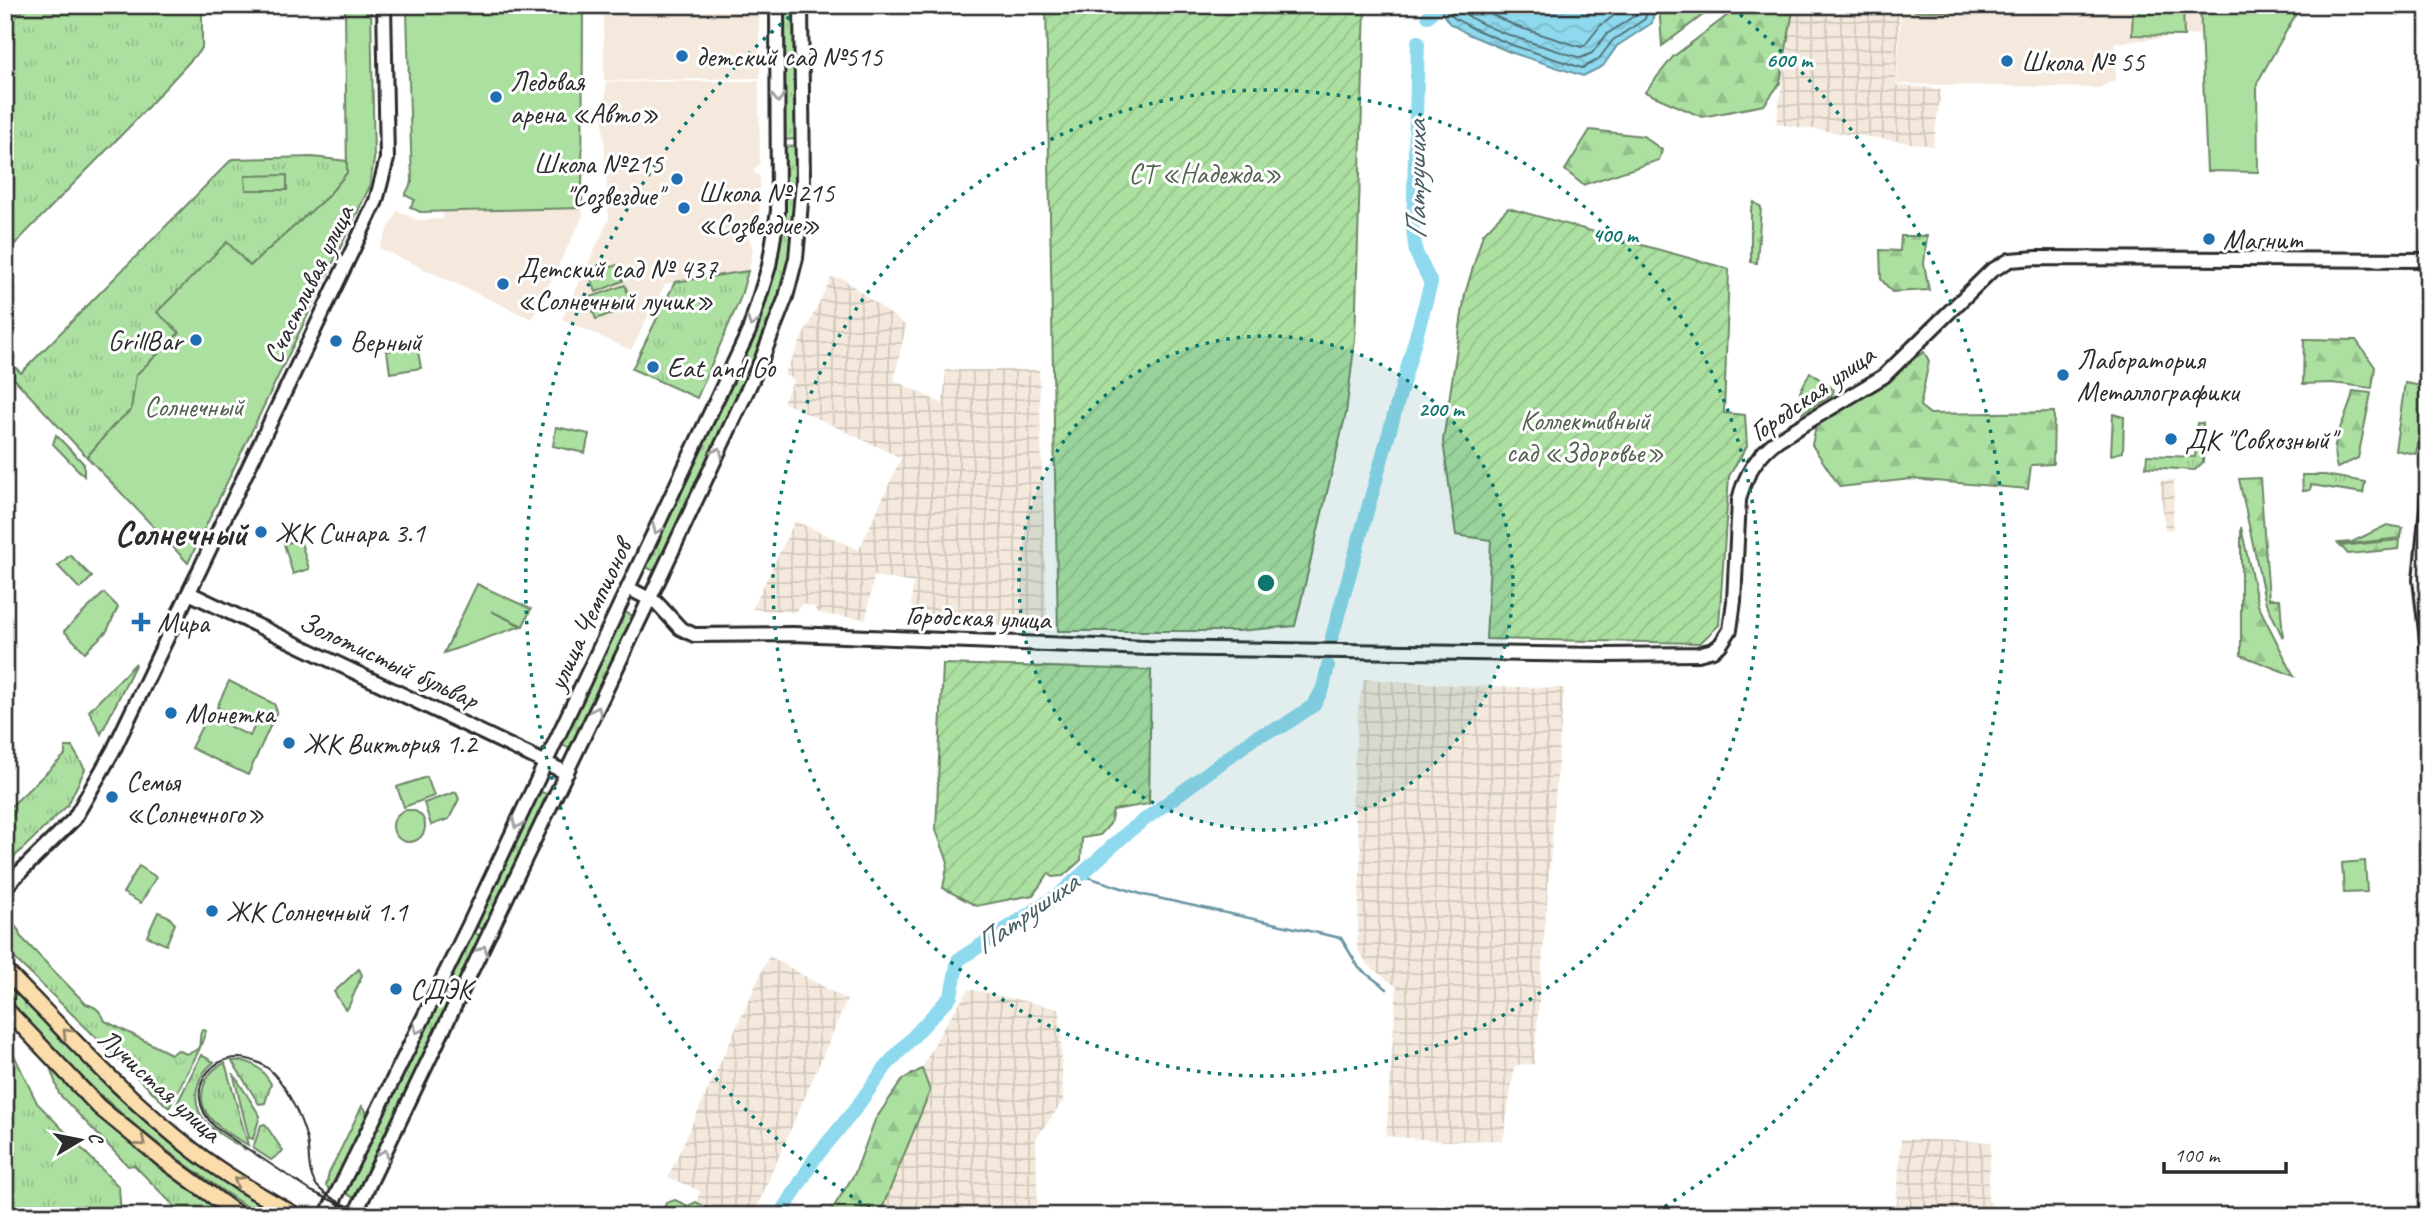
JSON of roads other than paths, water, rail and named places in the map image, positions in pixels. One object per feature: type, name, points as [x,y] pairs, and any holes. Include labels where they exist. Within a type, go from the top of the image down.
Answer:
[{"type":"main road","name":"Лучистая улица","points":[[5,970],[128,1095],[191,1149],[218,1169],[297,1216]]},
{"type":"main road","name":"Лучистая улица","points":[[5,1008],[99,1107],[199,1188],[240,1216]]},
{"type":"street","name":"Счастливая улица","points":[[5,887],[82,808],[113,751],[358,240],[383,181],[387,159],[384,5]]},
{"type":"street","name":"улица Чемпионов","points":[[326,1216],[460,944],[749,331],[769,266],[776,228],[779,192],[777,5]]},
{"type":"street","name":"улица Чемпионов","points":[[354,1216],[761,361],[792,279],[803,181],[801,5]]},
{"type":"street","name":"Городская улица","points":[[628,588],[650,598],[662,607],[680,628],[694,635],[793,634],[1119,647],[1689,655],[1713,650],[1726,639],[1733,617],[1739,500],[1753,464],[1779,439],[1884,376],[1983,278],[2010,260],[2428,260]]},
{"type":"street","points":[[2428,497],[2420,580],[2428,649]]},
{"type":"street","name":"Золотистый бульвар","points":[[189,593],[567,773]]},
{"type":"water","points":[[1437,5],[1655,5],[1652,23],[1617,46],[1603,66],[1583,76],[1510,52],[1468,34],[1449,23]]},
{"type":"waterway","name":"Патрушиха","points":[[1428,16],[1437,5]]},
{"type":"waterway","name":"Патрушиха","points":[[1332,637],[1431,283],[1416,253],[1413,229],[1418,42]]},
{"type":"waterway","name":"Патрушиха","points":[[780,1216],[815,1158],[887,1065],[951,996],[958,960],[1060,894],[1128,832],[1257,736],[1283,726],[1314,705],[1323,688],[1328,666]]},
{"type":"waterway","points":[[1081,875],[1144,895],[1341,938],[1359,968],[1387,989]]},
{"type":"tram line","points":[[365,1216],[311,1191],[216,1128],[204,1113],[200,1097],[201,1083],[208,1071],[233,1058],[249,1059],[273,1073],[286,1090],[301,1121],[307,1140],[310,1170],[317,1186],[336,1200],[374,1216]]},
{"type":"place","name":"детский сад №515","points":[[682,56]]},
{"type":"place","name":"Школа № 55","points":[[2007,61]]},
{"type":"place","name":"Ледовая арена «Авто»","points":[[496,97]]},
{"type":"place","name":"Школа №215 \"Созвездие\"","points":[[677,179]]},
{"type":"place","name":"Школа № 215 «Созвездие»","points":[[684,208]]},
{"type":"place","name":"Магнит","points":[[2209,239]]},
{"type":"place","name":"Детский сад № 437 «Солнечный лучик»","points":[[503,284]]},
{"type":"place","name":"GrillBar","points":[[196,340]]},
{"type":"place","name":"Верный","points":[[336,341]]},
{"type":"place","name":"Eat and Go","points":[[653,367]]},
{"type":"place","name":"Лаборатория Металлографики","points":[[2063,375]]},
{"type":"place","name":"ДК \"Совхозный\"","points":[[2171,439]]},
{"type":"place","name":"ЖК Синара 3.1","points":[[261,532]]},
{"type":"place","name":"Мира","points":[[141,622]]},
{"type":"place","name":"Монетка","points":[[171,713]]},
{"type":"place","name":"ЖК Виктория 1.2","points":[[289,743]]},
{"type":"place","name":"Семья «Солнечного»","points":[[112,797]]},
{"type":"place","name":"ЖК Солнечный 1.1","points":[[212,911]]},
{"type":"place","name":"СДЭК","points":[[396,989]]},
{"type":"district","name":"Солнечный","points":[[181,533]]},
{"type":"park label","name":"СТ «Надежда»","points":[[1205,173]]},
{"type":"park label","name":"Коллективный сад «Здоровье»","points":[[1585,436]]}]
